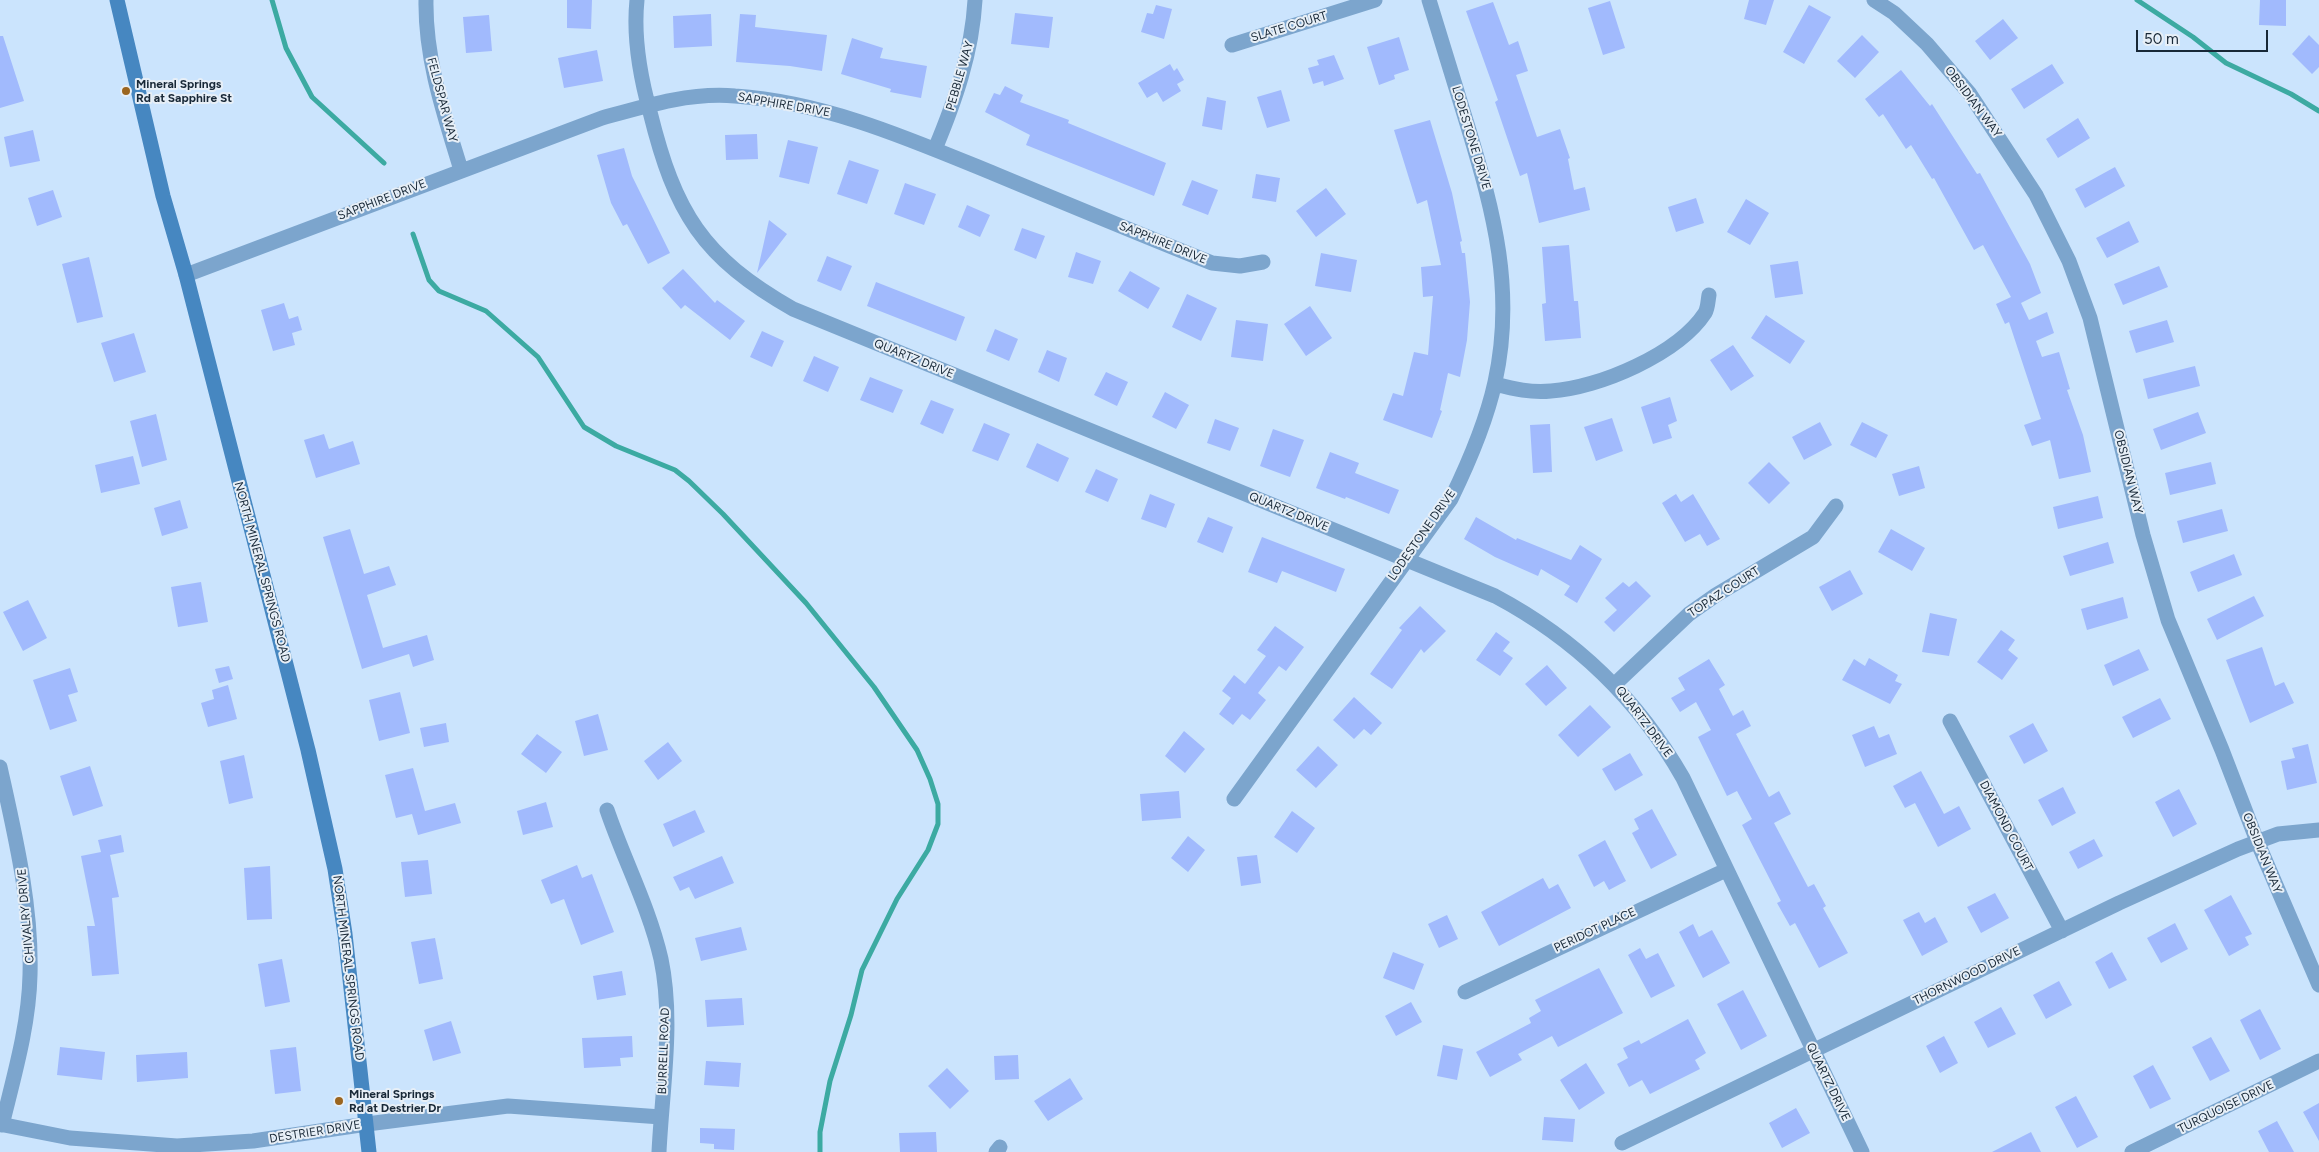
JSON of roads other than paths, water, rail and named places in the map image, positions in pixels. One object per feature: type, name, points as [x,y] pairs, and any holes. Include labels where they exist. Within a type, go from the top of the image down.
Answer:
[{"type":"street","name":"NORTH MINERAL SPRINGS ROAD","points":[[117,0],[163,196],[186,275],[308,750],[335,868],[345,934],[369,1152]]},
{"type":"street","name":"FELDSPAR WAY","points":[[426,0],[428,45],[432,69],[461,170]]},
{"type":"street","name":"QUARTZ DRIVE","points":[[637,0],[634,20],[636,36],[648,105],[664,166],[684,211],[713,250],[730,267],[766,294],[794,309],[1495,596],[1565,640],[1615,684],[1646,720],[1669,754],[1862,1152]]},
{"type":"street","name":"PEBBLE WAY","points":[[935,149],[965,68],[972,39],[975,0]]},
{"type":"street","name":"SLATE COURT","points":[[1232,45],[1375,0]]},
{"type":"street","name":"LODESTONE DRIVE","points":[[1234,799],[1450,498],[1466,469],[1495,384],[1502,330],[1502,272],[1498,237],[1488,192],[1429,0]]},
{"type":"street","name":"OBSIDIAN WAY","points":[[1874,0],[1894,13],[1927,44],[1970,94],[2036,195],[2069,261],[2090,318],[2143,535],[2168,620],[2222,750],[2257,841],[2319,985]]},
{"type":"street","name":"SAPPHIRE DRIVE","points":[[186,275],[602,118],[648,105],[690,97],[734,95],[780,102],[852,119],[935,149],[1212,263],[1240,266],[1263,262]]},
{"type":"street","points":[[1495,384],[1525,392],[1552,391],[1591,385],[1625,371],[1653,358],[1682,336],[1706,312],[1709,294]]},
{"type":"street","name":"TOPAZ COURT","points":[[1615,684],[1689,614],[1716,594],[1813,537],[1836,506]]},
{"type":"street","name":"DIAMOND COURT","points":[[1950,721],[2062,931]]},
{"type":"street","name":"CHIVALRY DRIVE","points":[[0,767],[21,863],[29,937],[30,975],[26,1016],[1,1125]]},
{"type":"street","name":"BURRELL ROAD","points":[[607,810],[642,897],[661,961],[667,1018],[659,1152]]},
{"type":"street","name":"THORNWOOD DRIVE","points":[[1622,1143],[2062,931],[2257,841],[2278,834],[2319,830]]},
{"type":"street","name":"PERIDOT PLACE","points":[[1465,992],[1726,870]]},
{"type":"street","name":"TURQUOISE DRIVE","points":[[2132,1152],[2319,1062]]},
{"type":"street","name":"DESTRIER DRIVE","points":[[1,1125],[70,1138],[177,1146],[253,1142],[366,1124],[508,1106],[661,1117]]},
{"type":"waterway","points":[[272,0],[286,48],[312,97],[384,163]]},
{"type":"waterway","points":[[2137,0],[2193,37],[2226,63],[2291,94],[2319,111]]},
{"type":"waterway","points":[[413,234],[429,280],[439,291],[486,311],[538,357],[584,427],[616,446],[675,470],[723,514],[806,603],[874,687],[917,750],[930,779],[938,804],[938,824],[928,850],[897,899],[862,970],[851,1015],[830,1081],[820,1132],[820,1152]]},
{"type":"place","name":"Mineral Springs Rd at Sapphire St","points":[[126,91]]},
{"type":"place","name":"Mineral Springs Rd at Destrier Dr","points":[[339,1101]]}]
